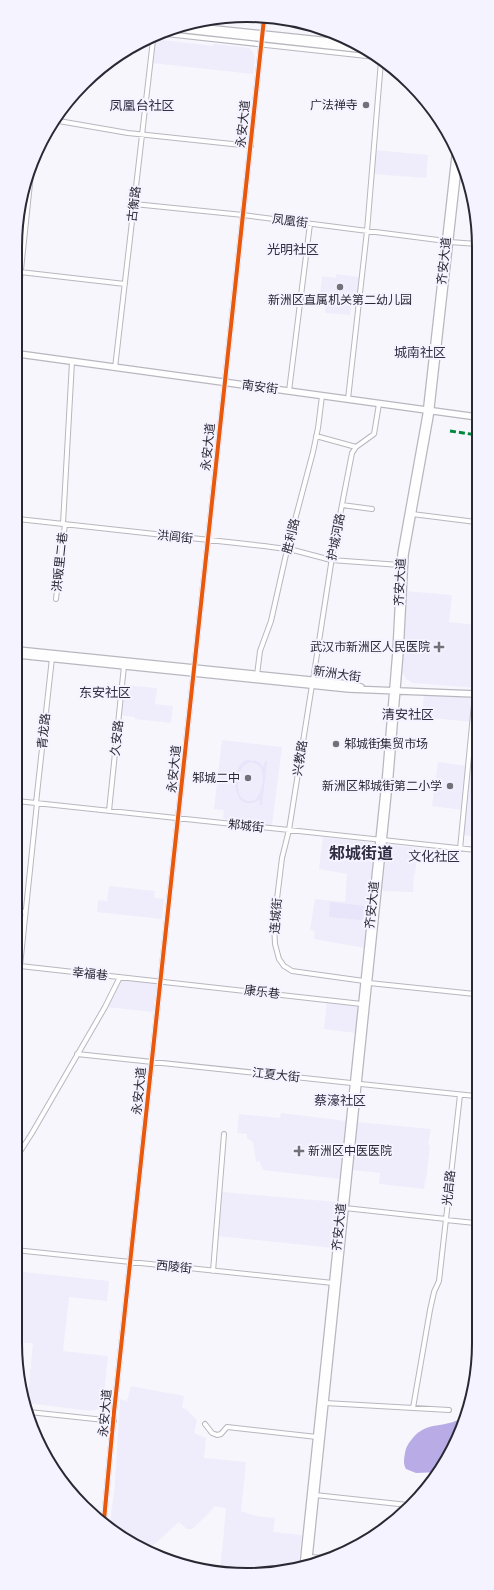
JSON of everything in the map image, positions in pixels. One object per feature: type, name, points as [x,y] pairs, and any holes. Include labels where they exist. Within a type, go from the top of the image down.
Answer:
[{"type":"main road","points":[[197,28],[262,39],[343,43]]},
{"type":"main road","points":[[188,30],[354,49]]},
{"type":"main road","name":"齐安大道","points":[[309,1557],[381,840],[395,690],[404,565],[429,411],[448,242],[455,161]]},
{"type":"main road","name":"齐安大道","points":[[448,242],[459,173]]},
{"type":"main road","name":"南安街","points":[[22,354],[472,416]]},
{"type":"main road","name":"齐安大道","points":[[395,690],[400,565],[404,534],[429,411]]},
{"type":"main road","name":"新洲大街","points":[[22,650],[312,683],[350,684],[371,689],[472,694]]},
{"type":"main road","name":"新洲大街","points":[[22,655],[124,666],[257,674],[312,683]]},
{"type":"main road","name":"齐安大道","points":[[305,1560],[333,1283],[356,1084],[362,1004],[366,982]]},
{"type":"street","name":"永安大道","points":[[104,1517],[130,1262],[195,671],[264,22]]},
{"type":"street","points":[[174,34],[262,39],[363,54]]},
{"type":"street","name":"古衡路","points":[[115,368],[153,43]]},
{"type":"street","points":[[348,400],[367,231],[381,66]]},
{"type":"street","points":[[61,121],[142,134],[250,146]]},
{"type":"street","points":[[22,254],[29,193]]},
{"type":"street","name":"凤凰街","points":[[134,204],[243,215],[448,242],[472,244]]},
{"type":"street","points":[[289,391],[310,224]]},
{"type":"street","points":[[22,272],[125,284]]},
{"type":"street","name":"洪畈里二巷","points":[[56,599],[64,524],[72,362]]},
{"type":"street","name":"胜利路","points":[[257,674],[260,651],[271,622],[316,436],[322,396]]},
{"type":"street","points":[[316,436],[356,447],[374,434],[379,404]]},
{"type":"street","name":"护城河路","points":[[312,683],[331,560],[352,453],[356,447]]},
{"type":"street","points":[[342,505],[372,509]]},
{"type":"street","points":[[412,514],[472,522]]},
{"type":"street","name":"洪闾街","points":[[22,519],[288,550],[331,560],[400,565]]},
{"type":"street","name":"青龙路","points":[[22,944],[52,658]]},
{"type":"street","name":"久安路","points":[[109,811],[124,666]]},
{"type":"street","name":"兴教路","points":[[289,830],[312,683]]},
{"type":"street","points":[[460,849],[472,733]]},
{"type":"street","name":"邾城街","points":[[22,802],[472,850]]},
{"type":"street","name":"连城街","points":[[289,830],[282,858],[274,917],[274,936],[279,959],[286,968],[295,971],[366,982],[472,994]]},
{"type":"street","name":"幸福巷","points":[[22,966],[161,981]]},
{"type":"street","points":[[22,1149],[105,1006],[120,977]]},
{"type":"street","name":"康乐巷","points":[[161,981],[362,1004]]},
{"type":"street","name":"江夏大街","points":[[77,1054],[472,1096]]},
{"type":"street","name":"光启路","points":[[413,1408],[430,1310],[434,1292],[439,1281],[460,1095]]},
{"type":"street","points":[[213,1271],[224,1134]]},
{"type":"street","points":[[345,1208],[472,1223]]},
{"type":"street","name":"西陵街","points":[[22,1251],[333,1283]]},
{"type":"street","points":[[325,1403],[449,1410]]},
{"type":"street","points":[[33,1412],[114,1421]]},
{"type":"street","points":[[205,1424],[212,1433],[217,1435],[221,1434],[227,1427],[317,1437]]},
{"type":"street","points":[[315,1495],[403,1504]]},
{"type":"street","points":[[309,1557],[314,1557]]},
{"type":"shaded area","points":[[159,40],[213,46],[214,44],[249,48],[253,52],[255,58],[253,74],[152,63],[154,42]]},
{"type":"shaded area","points":[[375,150],[428,155],[426,178],[373,174]]},
{"type":"shaded area","name":"新洲区直属机关第二幼儿园","points":[[336,274],[360,277],[357,302],[352,302],[350,315],[325,313],[327,297],[320,296],[322,276],[336,278]]},
{"type":"shaded area","name":"武汉市新洲区人民医院","points":[[406,591],[452,595],[449,622],[472,625],[472,688],[413,683],[406,679],[401,670]]},
{"type":"shaded area","points":[[124,685],[157,688],[155,704],[173,706],[171,723],[135,719],[135,717],[120,715]]},
{"type":"shaded area","points":[[424,695],[472,698],[472,722],[422,717]]},
{"type":"shaded area","name":"邾城二中","points":[[222,740],[282,747],[272,825],[223,819],[224,810],[214,809]]},
{"type":"shaded area","points":[[246,760],[257,761],[264,767],[265,761],[267,761],[262,805],[260,805],[260,799],[251,803],[244,802],[239,798],[235,782],[240,765]],"holes":[[[252,762],[260,766],[263,779],[260,793],[252,801],[246,801],[240,796],[238,786],[239,775],[241,770],[247,764]]]},
{"type":"shaded area","name":"新洲区邾城街第二小学","points":[[438,762],[467,766],[463,810],[432,806]]},
{"type":"shaded area","points":[[469,769],[472,769],[472,836],[462,835]]},
{"type":"shaded area","points":[[323,837],[376,843],[365,948],[314,939],[315,931],[310,930],[315,899],[345,902],[347,874],[319,869]]},
{"type":"shaded area","points":[[392,845],[418,848],[413,892],[382,891],[387,848]]},
{"type":"shaded area","points":[[109,886],[155,891],[154,898],[164,899],[162,919],[97,912],[98,900],[107,901]]},
{"type":"shaded area","points":[[330,902],[364,906],[362,920],[329,917]]},
{"type":"shaded area","points":[[120,979],[157,983],[153,1012],[106,1007]]},
{"type":"shaded area","points":[[327,1001],[360,1004],[356,1033],[324,1029]]},
{"type":"shaded area","name":"新洲区中医医院","points":[[281,1113],[347,1121],[340,1179],[263,1170],[259,1161],[256,1162],[253,1142],[247,1138],[247,1134],[237,1133],[239,1114],[280,1118]]},
{"type":"shaded area","points":[[357,1122],[431,1129],[424,1189],[379,1184],[380,1173],[352,1170]]},
{"type":"shaded area","points":[[222,1192],[337,1202],[333,1248],[218,1236]]},
{"type":"shaded area","points":[[22,1272],[109,1281],[107,1301],[69,1297],[63,1351],[108,1356],[103,1404],[99,1409],[91,1411],[31,1403],[28,1394],[33,1343],[22,1343]]},
{"type":"shaded area","points":[[131,1386],[184,1396],[182,1408],[186,1409],[197,1420],[194,1433],[206,1438],[204,1458],[246,1462],[241,1511],[256,1516],[275,1518],[273,1532],[302,1535],[299,1562],[262,1568],[221,1566],[226,1508],[214,1506],[209,1513],[192,1529],[187,1529],[179,1522],[152,1547],[134,1538],[110,1522],[115,1484],[120,1399],[127,1401]]},
{"type":"shaded area","points":[[458,1420],[449,1443],[431,1472],[416,1473],[406,1469],[404,1461],[407,1446],[418,1433],[430,1427]]},
{"type":"marked path","points":[[450,431],[472,434]]},
{"type":"cycle path","points":[[104,1517],[114,1412],[264,22]]},
{"type":"place","name":"广法禅寺","points":[[366,105]]},
{"type":"place","name":"新洲区直属机关第二幼儿园","points":[[340,287]]},
{"type":"place","name":"武汉市新洲区人民医院","points":[[439,647]]},
{"type":"place","name":"邾城街集贸市场","points":[[336,744]]},
{"type":"place","name":"邾城二中","points":[[248,778]]},
{"type":"place","name":"新洲区邾城街第二小学","points":[[450,786]]},
{"type":"place","name":"新洲区中医医院","points":[[299,1151]]},
{"type":"district","name":"凤凰台社区","points":[[142,105]]},
{"type":"district","name":"光明社区","points":[[293,249]]},
{"type":"district","name":"城南社区","points":[[420,352]]},
{"type":"district","name":"东安社区","points":[[105,692]]},
{"type":"district","name":"清安社区","points":[[408,714]]},
{"type":"district","name":"邾城街道","points":[[361,853]]},
{"type":"district","name":"文化社区","points":[[434,856]]},
{"type":"district","name":"蔡濠社区","points":[[340,1100]]}]
